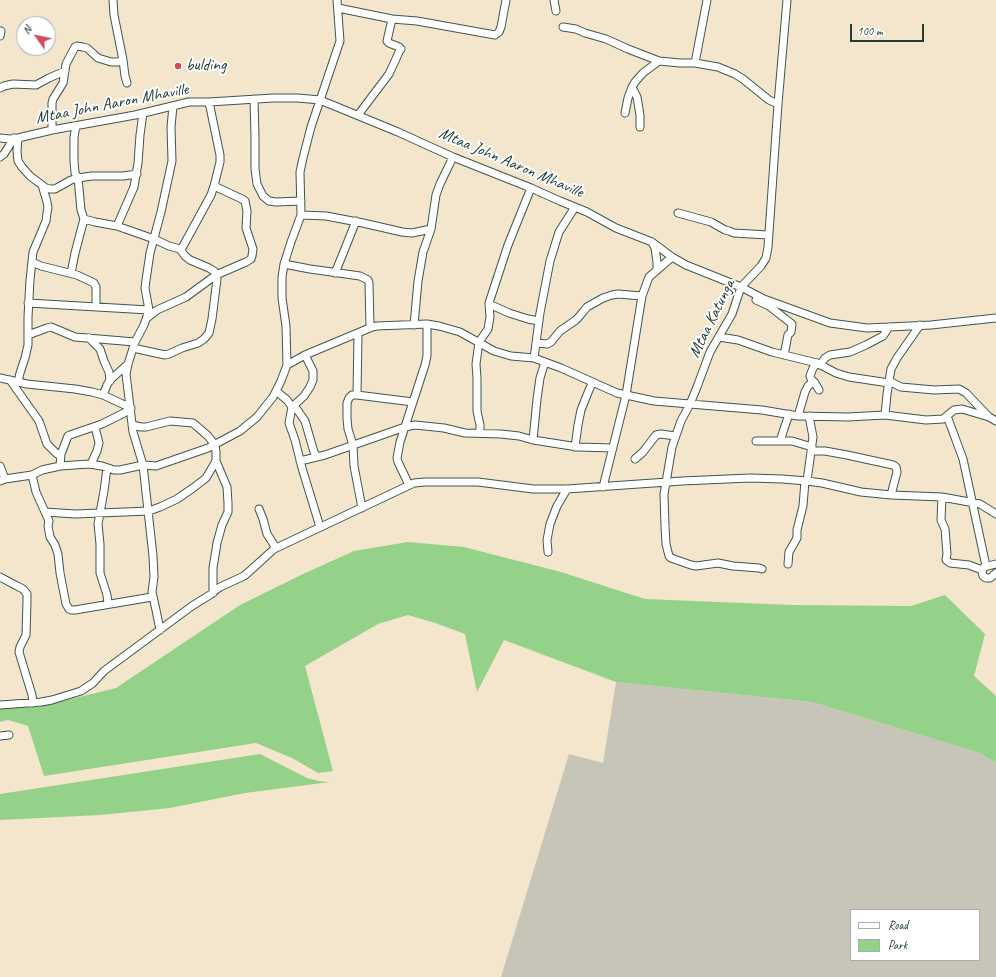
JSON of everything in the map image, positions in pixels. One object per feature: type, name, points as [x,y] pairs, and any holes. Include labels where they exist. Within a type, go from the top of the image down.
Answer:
[{"type":"street","points":[[113,0],[114,15],[123,60],[124,76],[127,83]]},
{"type":"street","points":[[0,466],[2,480],[32,475],[42,470],[75,464],[91,464],[114,470],[143,465],[156,466],[215,445],[240,431],[258,416],[273,397],[287,365],[286,326],[282,288],[284,264],[301,215],[300,172],[311,127],[340,41],[337,0]]},
{"type":"street","points":[[338,8],[392,19],[417,21],[495,35],[499,32],[501,27],[506,0]]},
{"type":"street","points":[[554,0],[556,11]]},
{"type":"street","points":[[695,62],[707,0]]},
{"type":"street","name":"Mtaa Katunga","points":[[762,569],[718,563],[696,566],[669,556],[664,526],[664,494],[675,436],[690,404],[710,352],[732,314],[741,290],[766,258],[787,0]]},
{"type":"street","points":[[358,115],[388,74],[401,49],[387,41],[392,19]]},
{"type":"street","points":[[563,27],[576,29],[585,33],[606,38],[628,49],[659,61],[680,63],[695,62],[718,67],[735,74],[769,100],[778,104]]},
{"type":"street","points":[[52,130],[52,102],[63,83],[66,64],[77,46],[87,48],[98,58],[104,60],[118,62],[123,60]]},
{"type":"street","points":[[625,113],[628,98],[635,82],[659,61]]},
{"type":"street","points":[[0,88],[13,84],[36,85],[65,71]]},
{"type":"street","points":[[632,87],[637,97],[640,127]]},
{"type":"street","name":"Mtaa John Aaron Mhaville","points":[[0,138],[16,138],[143,113],[189,102],[298,98],[320,100],[453,157],[576,207],[616,228],[652,242],[672,257],[686,265],[741,290],[830,323],[867,328],[996,318]]},
{"type":"street","points":[[254,99],[254,169],[257,184],[263,196],[269,201],[276,202],[301,200]]},
{"type":"street","points":[[180,249],[211,195],[220,162],[220,155],[209,102]]},
{"type":"street","points":[[160,630],[152,597],[154,577],[153,556],[143,465],[133,432],[126,374],[134,345],[147,318],[149,310],[145,288],[154,239],[172,161],[171,127],[173,106]]},
{"type":"street","points":[[117,226],[133,192],[140,152],[140,135],[143,113]]},
{"type":"street","points":[[71,273],[84,219],[81,210],[78,178],[74,161],[74,138],[76,126]]},
{"type":"street","points":[[16,138],[18,161],[26,172],[42,185],[50,189],[55,189],[71,180],[78,178],[136,174]]},
{"type":"street","points":[[0,157],[16,138]]},
{"type":"street","points":[[414,325],[419,270],[423,252],[431,229],[436,195],[453,157]]},
{"type":"street","points":[[18,382],[27,351],[28,303],[33,252],[46,221],[48,208],[42,185]]},
{"type":"street","points":[[147,318],[157,310],[186,297],[216,275],[246,262],[251,258],[253,249],[246,228],[247,211],[245,201],[214,186]]},
{"type":"street","points":[[480,433],[477,411],[476,364],[478,342],[488,329],[490,317],[489,304],[498,274],[531,188]]},
{"type":"street","points":[[534,358],[539,320],[550,261],[559,232],[576,207]]},
{"type":"street","points":[[678,213],[711,222],[729,232],[768,235]]},
{"type":"street","points":[[301,215],[326,216],[356,221],[402,232],[412,233],[431,229]]},
{"type":"street","points":[[28,334],[51,327],[75,337],[134,345],[165,355],[198,343],[209,333],[217,279],[214,271],[190,260],[180,249],[117,226],[84,219]]},
{"type":"street","points":[[335,272],[356,221]]},
{"type":"street","points":[[652,242],[655,248],[657,270]]},
{"type":"street","points":[[603,487],[626,395],[642,296],[649,277],[672,257]]},
{"type":"street","points":[[32,262],[41,266],[71,273],[88,280],[95,285],[96,306]]},
{"type":"street","points":[[284,264],[360,276],[368,280],[370,328]]},
{"type":"street","points":[[741,290],[769,306],[792,324],[784,355]]},
{"type":"street","points":[[536,343],[547,344],[551,342],[560,331],[576,320],[587,307],[603,298],[618,294],[642,296]]},
{"type":"street","points":[[28,303],[149,310]]},
{"type":"street","points":[[489,304],[509,313],[528,319],[539,320]]},
{"type":"street","points":[[287,365],[305,355],[370,328],[377,326],[427,324],[460,332],[494,351],[511,356],[534,358],[570,371],[617,393],[654,401],[762,410],[798,416],[885,416],[926,420],[943,419],[954,410],[962,409],[988,416],[996,420]]},
{"type":"street","points":[[410,485],[397,458],[398,449],[425,365],[427,324]]},
{"type":"street","points":[[885,416],[892,370],[897,358],[920,325]]},
{"type":"street","points":[[819,390],[810,376],[813,368],[830,355],[850,352],[883,336],[888,327]]},
{"type":"street","points":[[357,394],[358,333]]},
{"type":"street","points":[[719,337],[738,340],[772,352],[818,364],[836,373],[849,377],[889,382],[901,387],[934,390],[959,389],[966,393],[988,416]]},
{"type":"street","points":[[88,338],[100,349],[109,372],[110,381]]},
{"type":"street","points":[[305,355],[313,371],[313,380],[304,396],[293,406],[289,423],[320,527]]},
{"type":"street","points":[[533,440],[540,378],[545,362]]},
{"type":"street","points":[[103,395],[106,385],[128,364]]},
{"type":"street","points":[[0,378],[27,384],[75,389],[103,395],[130,408]]},
{"type":"street","points":[[10,380],[38,421],[47,444],[60,456]]},
{"type":"street","points":[[575,447],[581,410],[593,382]]},
{"type":"street","points":[[798,416],[805,392],[808,386],[813,382]]},
{"type":"street","points":[[276,391],[287,400],[305,420],[314,452],[317,457]]},
{"type":"street","points":[[362,508],[354,466],[353,445],[348,429],[346,410],[349,398],[357,394],[413,402]]},
{"type":"street","points":[[60,466],[60,456],[68,436],[111,420],[130,408]]},
{"type":"street","points":[[780,441],[789,414]]},
{"type":"street","points":[[788,564],[789,552],[796,540],[812,449],[813,437],[809,416]]},
{"type":"street","points":[[947,416],[963,459],[973,503],[984,568],[983,576],[990,578],[996,573]]},
{"type":"street","points":[[132,425],[146,427],[170,421],[190,422],[196,424],[215,445],[216,461],[227,487],[228,512],[217,543],[213,568],[212,593]]},
{"type":"street","points":[[300,461],[325,455],[405,427],[415,425],[465,432],[507,434],[575,447],[613,448]]},
{"type":"street","points":[[91,464],[99,443],[95,427]]},
{"type":"street","points":[[636,459],[656,435],[661,434],[675,436]]},
{"type":"street","points":[[756,441],[792,441],[812,449],[893,465],[897,469],[891,495]]},
{"type":"street","points":[[94,456],[103,467],[104,491],[98,524],[100,573],[107,595],[108,604]]},
{"type":"street","points":[[44,512],[75,514],[149,511],[160,508],[193,488],[206,478],[216,461]]},
{"type":"street","points":[[32,475],[36,492],[49,521],[48,526],[50,537],[58,554],[60,573],[67,606],[70,610],[152,597]]},
{"type":"street","points":[[0,705],[52,700],[81,691],[104,671],[192,606],[220,587],[244,576],[276,548],[414,483],[478,482],[534,489],[567,489],[750,478],[806,481],[861,492],[891,495],[942,497],[980,504],[996,514]]},
{"type":"street","points":[[894,482],[904,496]]},
{"type":"street","points":[[548,552],[547,540],[550,524],[557,506],[567,489]]},
{"type":"street","points":[[942,497],[942,520],[945,529],[946,560],[950,563],[984,568],[996,564]]},
{"type":"street","points":[[259,509],[267,534],[276,548]]},
{"type":"street","points":[[0,577],[23,589],[26,594],[26,635],[19,652],[33,703]]},
{"type":"street","points":[[0,736],[9,735]]},
{"type":"shaded area","points":[[616,682],[812,702],[980,753],[996,763],[996,977],[501,977],[569,754],[603,763]]},
{"type":"green space","points":[[408,542],[464,547],[561,572],[645,599],[792,605],[911,606],[945,595],[985,634],[974,676],[996,696],[996,763],[980,753],[812,702],[616,682],[504,640],[477,692],[465,634],[408,615],[378,624],[305,666],[333,771],[318,773],[292,758],[256,743],[44,776],[28,726],[8,720],[0,722],[0,708],[38,707],[116,688],[240,605],[354,551]]},
{"type":"green space","points":[[260,754],[307,778],[330,782],[245,793],[170,808],[100,815],[0,820],[0,794]]},
{"type":"place","name":"bulding","points":[[178,66]]}]
